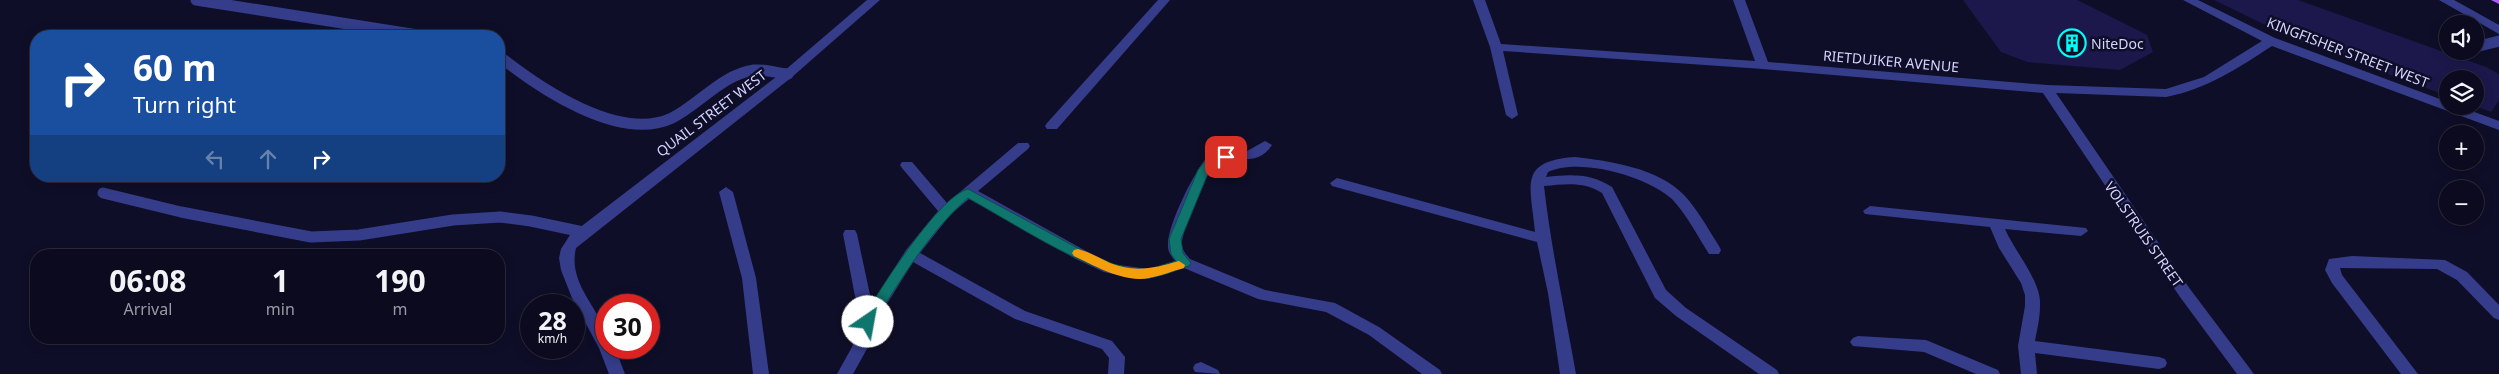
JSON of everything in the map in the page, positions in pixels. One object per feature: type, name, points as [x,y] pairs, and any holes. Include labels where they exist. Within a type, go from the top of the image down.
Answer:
[{"type":"street","name":"QUAIL STREET WEST","points":[[595,325],[567,268],[567,250],[583,232],[788,74],[874,0]]},
{"type":"street","points":[[1052,126],[1164,0]]},
{"type":"street","points":[[1479,0],[1496,46],[1512,116]]},
{"type":"street","points":[[1739,0],[1763,65]]},
{"type":"street","name":"KINGFISHER STREET WEST","points":[[2189,0],[2271,41],[2499,126]]},
{"type":"street","points":[[2445,0],[2499,30]]},
{"type":"street","name":"RIETDUIKER AVENUE","points":[[1496,46],[1763,65],[2047,89],[2166,93],[2180,91],[2208,81],[2271,41]]},
{"type":"street","name":"VOLSTRUIS STREET","points":[[2047,89],[2179,285],[2246,374]]},
{"type":"street","points":[[1265,145],[1255,155],[1216,158],[1204,170],[1175,239],[1177,254],[1185,263],[1263,295],[1330,307],[1344,313],[1374,331],[1434,374]]},
{"type":"street","points":[[845,374],[860,347],[868,322],[911,254],[946,210],[1023,146]]},
{"type":"street","points":[[1568,374],[1555,294],[1543,239],[1537,178],[1544,169],[1559,161],[1601,166],[1662,184],[1679,199],[1714,250]]},
{"type":"street","points":[[907,165],[946,210]]},
{"type":"street","points":[[1537,182],[1580,179],[1595,182],[1607,190],[1660,294],[1681,312],[1771,374]]},
{"type":"street","points":[[1337,183],[1543,239]]},
{"type":"street","points":[[726,192],[749,278],[761,374]]},
{"type":"street","points":[[968,192],[1081,255],[1109,268],[1136,274],[1148,274],[1185,263]]},
{"type":"street","points":[[1870,211],[2081,231]]},
{"type":"street","points":[[1995,222],[2006,248],[2028,282],[2032,295],[2033,306],[2026,346],[2029,374]]},
{"type":"street","points":[[850,234],[868,322]]},
{"type":"street","points":[[911,254],[1020,315],[1107,345],[1117,357],[1116,374]]},
{"type":"street","points":[[2410,374],[2336,279],[2332,270],[2334,264],[2352,261],[2440,264],[2462,276],[2499,314]]},
{"type":"street","points":[[1858,342],[1926,346],[1992,374]]},
{"type":"street","points":[[2026,346],[2159,363]]},
{"type":"street","points":[[611,359],[617,374]]},
{"type":"lane","points":[[196,0],[386,30]]},
{"type":"lane","points":[[2484,45],[2499,41]]},
{"type":"lane","points":[[505,61],[539,87],[580,110],[599,116],[646,123],[677,115],[713,89],[732,78],[754,70],[788,74]]},
{"type":"lane","points":[[103,192],[146,205],[311,237],[352,235],[467,219],[501,217],[583,232]]},
{"type":"building","name":"NiteDoc","points":[[1963,0],[2077,0],[2147,35],[2153,52],[2120,70],[2027,62],[2001,52]]},
{"type":"building","points":[[2214,0],[2298,0],[2439,50],[2439,60],[2466,60],[2486,67],[2499,74],[2499,100],[2491,112],[2484,109],[2484,70],[2439,70],[2439,93],[2298,41]]},
{"type":"slow traffic","points":[[1078,253],[1109,268],[1136,274],[1148,274],[1179,265]]},
{"type":"place","name":"NiteDoc","points":[[2072,43]]},
{"type":"route","points":[[868,322],[911,254],[946,210],[968,192],[1081,255],[1109,268],[1136,274],[1148,274],[1185,263],[1177,254],[1175,239],[1204,170],[1212,160],[1226,157]]}]
